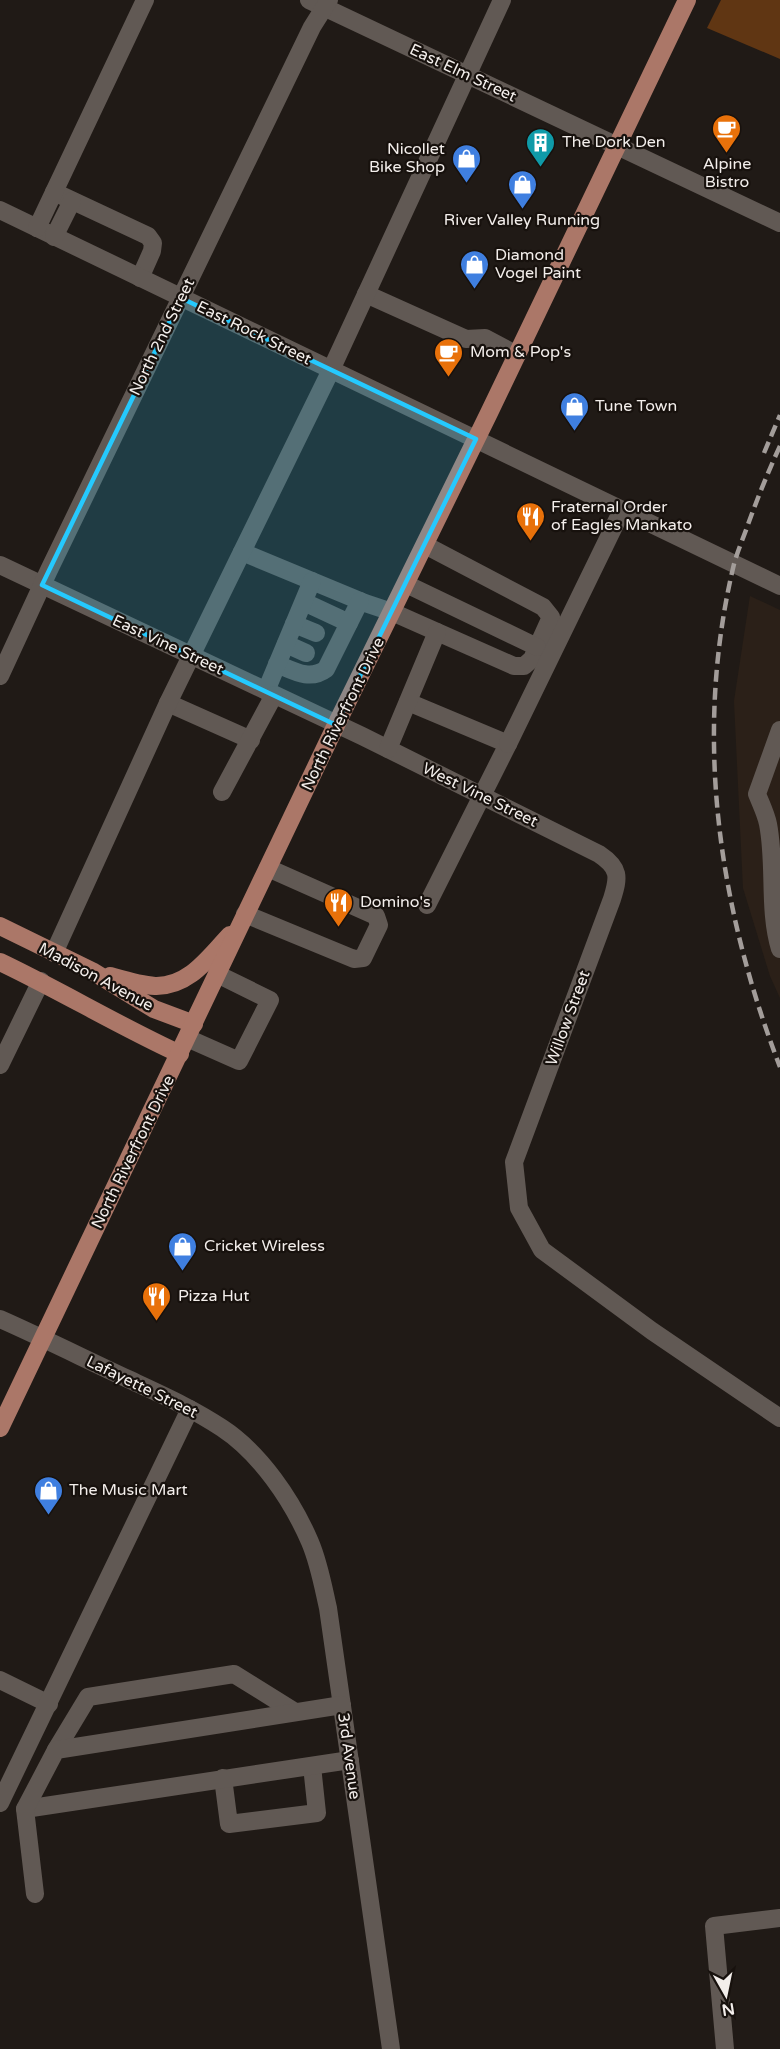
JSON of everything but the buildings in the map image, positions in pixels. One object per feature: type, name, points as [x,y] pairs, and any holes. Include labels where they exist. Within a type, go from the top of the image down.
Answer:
[{"type":"main road","name":"North Riverfront Drive","points":[[0,1428],[44,1340],[243,918],[687,0]]},
{"type":"main road","points":[[92,971],[153,986],[177,983],[196,970],[243,918]]},
{"type":"main road","name":"Madison Avenue","points":[[0,926],[92,971],[154,1009],[187,1039]]},
{"type":"main road","name":"Madison Avenue","points":[[0,962],[140,1035],[187,1039]]},
{"type":"street","points":[[37,228],[145,0]]},
{"type":"street","points":[[54,953],[168,703],[331,370],[502,0]]},
{"type":"street","name":"East Elm Street","points":[[321,3],[466,75],[780,223]]},
{"type":"street","name":"North 2nd Street","points":[[0,676],[312,27],[321,3]]},
{"type":"street","points":[[54,192],[148,236],[153,243],[152,251],[140,278]]},
{"type":"street","points":[[54,237],[72,201]]},
{"type":"street","name":"East Rock Street","points":[[0,210],[780,586]]},
{"type":"street","points":[[366,294],[466,339],[485,338],[517,355]]},
{"type":"street","points":[[427,905],[483,796],[622,510]]},
{"type":"street","points":[[242,552],[392,612],[514,666],[524,666],[532,659],[551,617],[543,607],[425,545]]},
{"type":"street","name":"East Vine Street","points":[[0,565],[336,725]]},
{"type":"street","points":[[222,792],[250,740],[312,581]]},
{"type":"street","points":[[406,584],[537,647]]},
{"type":"street","points":[[278,664],[302,675],[319,674],[326,669],[327,659],[336,641],[349,623],[360,601]]},
{"type":"street","points":[[303,602],[349,623]]},
{"type":"street","points":[[294,624],[316,633]]},
{"type":"street","points":[[388,749],[437,632]]},
{"type":"street","points":[[286,644],[306,652]]},
{"type":"street","points":[[408,702],[508,744]]},
{"type":"street","points":[[168,703],[250,740]]},
{"type":"street","name":"West Vine Street","points":[[336,725],[599,854],[611,861],[617,873]]},
{"type":"street","points":[[780,730],[757,794],[768,823],[773,874],[774,929],[780,949]]},
{"type":"street","points":[[243,918],[354,959],[363,958],[379,925],[376,916],[268,868]]},
{"type":"street","name":"Willow Street","points":[[617,873],[612,899],[514,1162],[519,1208],[543,1250],[652,1331],[780,1418]]},
{"type":"street","points":[[187,1039],[239,1061],[270,1000],[217,974]]},
{"type":"street","points":[[0,1065],[40,981]]},
{"type":"street","name":"Lafayette Street","points":[[0,1318],[190,1409],[223,1429],[248,1450],[270,1474]]},
{"type":"street","points":[[0,1803],[190,1409]]},
{"type":"street","name":"3rd Avenue","points":[[270,1474],[311,1543],[328,1608],[391,2049]]},
{"type":"street","points":[[35,1894],[25,1809],[56,1750],[88,1697],[234,1674],[295,1712]]},
{"type":"street","points":[[0,1680],[49,1704]]},
{"type":"street","points":[[56,1750],[342,1705]]},
{"type":"street","points":[[25,1809],[350,1760]]},
{"type":"street","points":[[223,1778],[229,1824],[317,1813],[312,1766]]},
{"type":"street","points":[[725,2049],[714,1926],[780,1918]]},
{"type":"highlighted area","points":[[181,298],[476,439],[336,725],[42,585]]},
{"type":"shaded area","points":[[721,0],[780,0],[780,59],[707,28]]},
{"type":"shaded area","points":[[750,596],[780,610],[780,998],[770,976],[743,888],[734,701]]},
{"type":"railway","points":[[764,453],[780,415]]},
{"type":"railway","points":[[780,446],[734,564],[722,628],[715,692],[714,755],[718,819],[727,882],[741,944],[780,1067]]},
{"type":"place","name":"Alpine Bistro","points":[[727,154]]},
{"type":"place","name":"The Dork Den","points":[[541,168]]},
{"type":"place","name":"Nicollet Bike Shop","points":[[466,184]]},
{"type":"place","name":"River Valley Running","points":[[522,210]]},
{"type":"place","name":"Diamond Vogel Paint","points":[[474,290]]},
{"type":"place","name":"Mom & Pop's","points":[[449,378]]},
{"type":"place","name":"Tune Town","points":[[574,432]]},
{"type":"place","name":"Fraternal Order of Eagles Mankato","points":[[530,542]]},
{"type":"place","name":"Domino's","points":[[339,928]]},
{"type":"place","name":"Cricket Wireless","points":[[183,1272]]},
{"type":"place","name":"Pizza Hut","points":[[157,1322]]},
{"type":"place","name":"The Music Mart","points":[[48,1516]]}]
